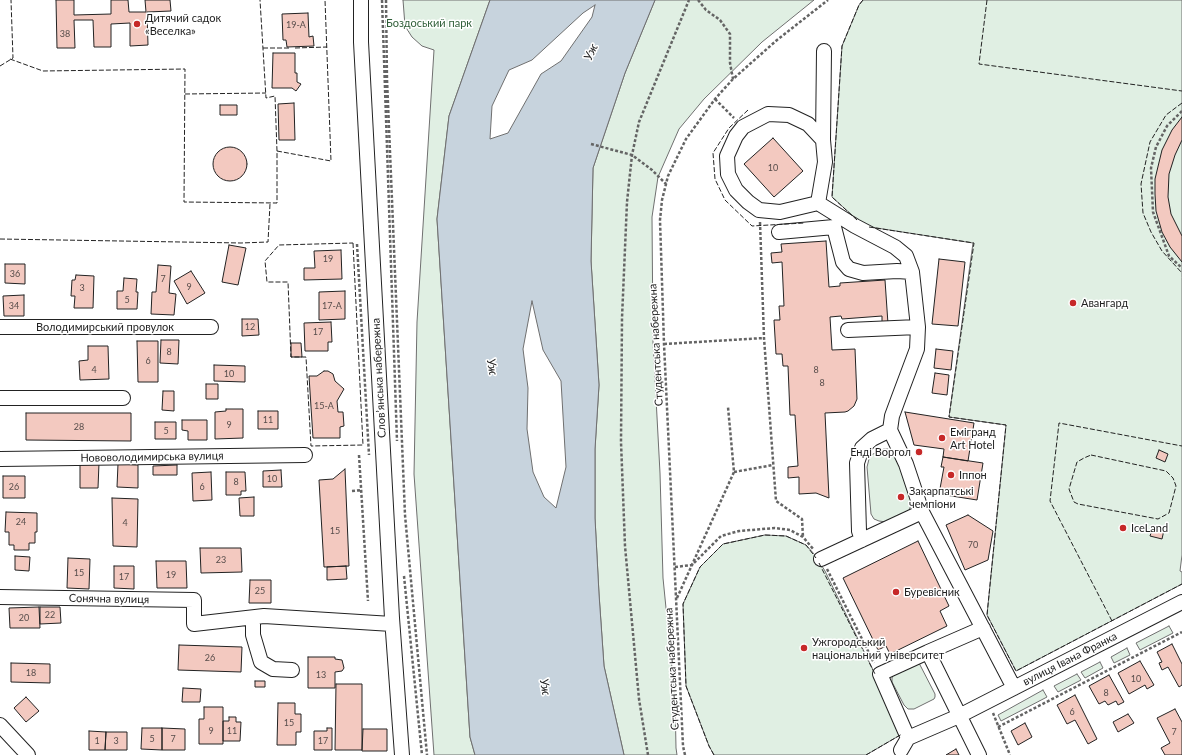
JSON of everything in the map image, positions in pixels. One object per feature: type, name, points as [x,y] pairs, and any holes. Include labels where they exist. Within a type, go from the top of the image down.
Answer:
[{"type":"street","name":"Словʼянська набережна","points":[[360,0],[392,624],[402,755]]},
{"type":"street","points":[[818,203],[825,162],[823,140],[824,52]]},
{"type":"street","points":[[823,140],[808,124],[789,116],[768,114],[743,127],[736,136],[727,156],[728,174],[736,190],[759,210],[780,212],[818,203],[855,226],[895,247],[906,256],[912,272],[918,327],[917,349],[892,416],[890,430],[906,464],[922,512],[1014,688]]},
{"type":"street","points":[[779,232],[834,227],[843,262],[849,269],[863,273],[897,271],[912,272]]},
{"type":"street","name":"Володимирський провулок","points":[[0,327],[211,327]]},
{"type":"street","points":[[848,330],[918,327]]},
{"type":"street","points":[[0,398],[123,398]]},
{"type":"street","points":[[862,540],[859,530],[857,463],[862,448],[872,439],[890,430]]},
{"type":"street","name":"Нововолодимирська вулиця","points":[[0,459],[305,455]]},
{"type":"street","points":[[822,559],[922,512]]},
{"type":"street","name":"Сонячна вулиця","points":[[0,597],[194,600],[194,624],[253,618]]},
{"type":"street","name":"вулиця Івана Франка","points":[[908,738],[959,716],[1182,602]]},
{"type":"street","points":[[292,670],[273,669],[261,662],[253,635],[253,618],[280,616],[392,624]]},
{"type":"street","points":[[901,750],[908,738],[880,674],[983,628]]},
{"type":"street","points":[[928,652],[979,755]]},
{"type":"street","points":[[0,725],[28,755]]},
{"type":"path","points":[[382,0],[397,448]]},
{"type":"path","points":[[386,0],[387,79],[405,514],[426,755]]},
{"type":"path","points":[[648,755],[639,700],[625,546],[621,442],[622,318],[627,202],[632,155],[639,122],[689,0]]},
{"type":"path","points":[[698,0],[706,10],[720,20],[730,34],[730,64],[733,79]]},
{"type":"path","name":"Студентська набережна","points":[[685,755],[683,746],[664,344],[660,220],[662,200],[666,184],[677,155],[686,139],[715,99],[733,79],[776,40],[828,0]]},
{"type":"path","points":[[715,99],[727,112]]},
{"type":"path","points":[[1182,111],[1167,126],[1156,147],[1151,168],[1153,212],[1170,256],[1182,268]]},
{"type":"path","points":[[591,144],[632,155],[652,170],[666,184]]},
{"type":"path","points":[[760,226],[764,338],[776,501],[802,519],[803,537]]},
{"type":"path","points":[[357,244],[368,455]]},
{"type":"path","points":[[664,344],[764,338]]},
{"type":"path","points":[[676,599],[734,472],[728,407]]},
{"type":"path","points":[[360,455],[368,601]]},
{"type":"path","points":[[734,472],[773,465]]},
{"type":"path","points":[[352,491],[362,490]]},
{"type":"path","points":[[675,567],[692,565],[721,536],[739,530],[775,528],[790,530],[803,537],[822,559],[880,674]]},
{"type":"path","points":[[404,572],[422,755]]},
{"type":"path","points":[[998,727],[1182,632]]},
{"type":"path","points":[[988,701],[1010,755]]},
{"type":"green space","name":"Боздоський парк","points":[[403,0],[490,0],[449,116],[437,219],[470,737],[475,755],[434,755],[414,474],[417,322],[434,50],[422,46],[412,37],[405,26]]},
{"type":"green space","points":[[655,0],[814,0],[762,42],[704,99],[679,129],[658,177],[652,217],[653,342],[660,473],[663,578],[675,698],[677,755],[624,755],[604,666],[599,594],[595,518],[595,449],[599,385],[591,261],[593,168],[625,73]]},
{"type":"green space","name":"Авангард","points":[[863,0],[1182,0],[1182,555],[1180,571],[1182,572],[1182,584],[1016,671],[987,615],[1006,425],[949,417],[973,243],[864,226],[832,197],[842,46],[859,5]]},
{"type":"green space","points":[[884,449],[888,449],[892,452],[911,495],[911,505],[908,513],[886,522],[874,519],[871,514],[867,467],[871,455]]},
{"type":"green space","name":"Ужгородський національний університет","points":[[765,535],[786,536],[806,545],[815,555],[825,571],[874,672],[902,734],[866,755],[714,755],[709,746],[686,686],[683,604],[700,567],[723,544]]},
{"type":"green space","points":[[1169,626],[1173,633],[1140,650],[1136,643]]},
{"type":"green space","points":[[1127,648],[1130,655],[1114,663],[1111,657]]},
{"type":"green space","points":[[1100,662],[1103,668],[1085,678],[1081,672]]},
{"type":"green space","points":[[919,663],[935,694],[935,697],[934,699],[914,709],[908,709],[904,705],[892,682],[892,678],[893,675]]},
{"type":"green space","points":[[1077,674],[1081,680],[1058,692],[1054,686]]},
{"type":"green space","points":[[1043,690],[1047,697],[1001,721],[998,715]]},
{"type":"water","name":"Уж","points":[[490,0],[655,0],[625,73],[593,168],[591,261],[599,385],[595,449],[595,518],[599,594],[604,666],[624,755],[475,755],[470,737],[437,219],[449,116]],"holes":[[[595,5],[592,17],[561,61],[541,74],[508,133],[490,139],[492,106],[509,70],[532,60],[583,13]],[[532,301],[543,350],[561,381],[566,467],[556,508],[544,497],[533,472],[527,429],[528,388],[523,349]]]},
{"type":"building","points":[[56,0],[74,0],[74,15],[111,14],[111,0],[128,0],[129,12],[146,12],[145,0],[170,0],[171,11],[147,12],[148,45],[130,46],[130,23],[111,24],[111,47],[94,47],[93,20],[74,20],[75,48],[57,48]]},
{"type":"building","points":[[308,13],[309,37],[313,36],[314,46],[287,47],[286,40],[283,40],[282,14]]},
{"type":"building","points":[[273,53],[295,53],[295,73],[297,73],[297,82],[301,84],[296,91],[292,88],[272,88]]},
{"type":"building","points":[[294,103],[295,140],[279,140],[278,104]]},
{"type":"building","points":[[220,105],[237,105],[237,115],[220,115]]},
{"type":"building","points":[[1182,117],[1182,140],[1169,174],[1168,197],[1171,214],[1182,236],[1182,262],[1170,247],[1162,232],[1156,211],[1155,179],[1162,150],[1172,130]]},
{"type":"building","points":[[773,138],[803,171],[774,197],[744,164]]},
{"type":"building","points":[[227,147],[233,147],[237,148],[244,154],[247,164],[246,171],[240,178],[233,181],[227,181],[223,180],[216,174],[213,167],[213,161],[214,157],[220,150]]},
{"type":"building","points":[[826,241],[829,287],[840,286],[840,283],[885,280],[888,324],[882,324],[882,316],[842,319],[841,316],[830,317],[832,350],[855,349],[857,399],[854,406],[848,411],[825,413],[829,498],[816,493],[799,494],[799,477],[788,478],[788,467],[798,466],[795,415],[790,415],[788,366],[783,366],[782,354],[776,354],[774,320],[780,320],[779,306],[784,306],[782,262],[772,263],[771,253],[782,252],[781,244]]},
{"type":"building","points":[[229,245],[246,248],[238,285],[222,282]]},
{"type":"building","points":[[341,250],[342,279],[304,280],[304,268],[315,268],[314,251]]},
{"type":"building","points":[[939,259],[965,262],[958,326],[932,324]]},
{"type":"building","points":[[5,264],[25,264],[25,284],[5,283]]},
{"type":"building","points":[[158,265],[171,266],[169,293],[176,294],[174,315],[151,314],[152,292],[156,292]]},
{"type":"building","points":[[191,271],[205,293],[187,304],[174,281]]},
{"type":"building","points":[[76,275],[94,276],[93,308],[74,308],[75,296],[71,296],[72,280],[75,280]]},
{"type":"building","points":[[124,278],[137,279],[137,309],[117,309],[117,291],[123,291]]},
{"type":"building","points":[[345,291],[345,319],[319,320],[319,292]]},
{"type":"building","points":[[24,295],[24,316],[4,316],[3,296]]},
{"type":"building","points":[[242,319],[258,319],[259,335],[242,336]]},
{"type":"building","points":[[331,322],[332,342],[328,342],[328,351],[305,351],[304,323]]},
{"type":"building","points":[[161,340],[179,340],[178,364],[160,363]]},
{"type":"building","points":[[137,341],[158,341],[158,382],[138,382]]},
{"type":"building","points":[[291,343],[301,343],[302,357],[291,357]]},
{"type":"building","points":[[88,346],[108,346],[109,379],[80,380],[79,361],[88,360]]},
{"type":"building","points":[[936,349],[953,351],[951,370],[934,368]]},
{"type":"building","points":[[214,365],[245,366],[245,382],[214,381]]},
{"type":"building","points":[[324,371],[328,371],[333,374],[335,381],[344,389],[337,401],[338,412],[343,412],[344,426],[340,427],[340,438],[313,438],[309,376],[317,376]]},
{"type":"building","points":[[935,373],[949,375],[947,395],[932,393]]},
{"type":"building","points":[[206,384],[218,384],[218,399],[206,399]]},
{"type":"building","points":[[163,391],[174,391],[174,411],[162,410]]},
{"type":"building","points":[[226,409],[243,409],[243,438],[215,439],[215,412],[226,411]]},
{"type":"building","points":[[258,411],[278,411],[278,429],[258,429]]},
{"type":"building","name":"Емігранд Art Hotel","points":[[905,412],[974,423],[968,461],[943,457],[944,449],[914,445]]},
{"type":"building","points":[[26,413],[131,413],[131,441],[26,440]]},
{"type":"building","points":[[182,420],[207,420],[207,440],[188,440],[188,431],[182,430]]},
{"type":"building","points":[[155,422],[176,422],[176,439],[155,439]]},
{"type":"building","points":[[1159,450],[1168,454],[1165,462],[1156,458]]},
{"type":"building","points":[[943,457],[983,463],[977,500],[939,494],[944,467],[941,467]]},
{"type":"building","points":[[80,463],[99,463],[98,488],[80,488]]},
{"type":"building","points":[[118,464],[138,465],[138,488],[117,487]]},
{"type":"building","points":[[177,465],[177,475],[153,475],[153,466]]},
{"type":"building","points":[[345,469],[349,566],[324,567],[319,480],[333,479]]},
{"type":"building","points":[[281,470],[282,487],[263,487],[263,471]]},
{"type":"building","points":[[211,472],[212,500],[193,501],[192,473]]},
{"type":"building","points":[[226,472],[245,472],[246,491],[241,491],[241,495],[226,495]]},
{"type":"building","points":[[3,476],[25,476],[25,498],[3,498]]},
{"type":"building","points":[[254,497],[254,516],[240,516],[239,498]]},
{"type":"building","points":[[112,498],[138,499],[137,547],[113,546]]},
{"type":"building","points":[[6,512],[37,513],[37,532],[35,532],[35,543],[29,543],[29,550],[14,550],[14,545],[9,545],[9,532],[5,532]]},
{"type":"building","points":[[968,515],[993,531],[988,560],[965,570],[946,525]]},
{"type":"building","points":[[1153,527],[1164,530],[1162,539],[1150,536]]},
{"type":"building","name":"Буревісник","points":[[918,541],[949,606],[940,611],[947,626],[890,654],[886,646],[878,650],[843,578]]},
{"type":"building","points":[[200,548],[241,548],[242,572],[201,573]]},
{"type":"building","points":[[15,556],[30,557],[29,571],[15,570]]},
{"type":"building","points":[[68,558],[90,559],[89,589],[67,588]]},
{"type":"building","points":[[156,561],[186,561],[187,588],[157,588]]},
{"type":"building","points":[[114,566],[134,566],[134,589],[114,588]]},
{"type":"building","points":[[346,566],[347,579],[327,580],[327,567]]},
{"type":"building","points":[[250,580],[271,580],[271,603],[249,603]]},
{"type":"building","points":[[39,607],[40,628],[10,628],[9,608]]},
{"type":"building","points":[[40,607],[60,607],[61,623],[40,624]]},
{"type":"building","points":[[1172,644],[1182,664],[1182,685],[1179,687],[1168,667],[1162,670],[1159,663],[1162,662],[1157,652]]},
{"type":"building","points":[[179,645],[242,647],[241,672],[178,670]]},
{"type":"building","points":[[308,657],[335,657],[335,659],[342,660],[344,668],[342,671],[335,672],[335,688],[308,688]]},
{"type":"building","points":[[1140,661],[1154,685],[1147,689],[1145,685],[1129,694],[1118,673]]},
{"type":"building","points":[[11,663],[50,664],[50,683],[11,682]]},
{"type":"building","points":[[1109,675],[1124,702],[1118,705],[1116,701],[1108,705],[1105,701],[1099,704],[1089,686]]},
{"type":"building","points":[[255,681],[265,681],[265,687],[255,687]]},
{"type":"building","points":[[336,684],[362,684],[362,750],[335,750]]},
{"type":"building","points":[[183,688],[201,689],[200,702],[182,702]]},
{"type":"building","points":[[1075,695],[1097,739],[1088,744],[1075,720],[1067,724],[1057,705]]},
{"type":"building","points":[[26,697],[39,711],[26,722],[14,708]]},
{"type":"building","points":[[278,703],[295,703],[295,714],[301,714],[301,732],[296,732],[296,745],[277,745]]},
{"type":"building","points":[[204,707],[223,707],[223,744],[199,744],[199,719],[204,719]]},
{"type":"building","points":[[1175,709],[1182,722],[1182,755],[1165,755],[1161,748],[1170,743],[1157,718]]},
{"type":"building","points":[[1128,714],[1134,723],[1118,732],[1113,722]]},
{"type":"building","points":[[229,717],[236,717],[236,722],[241,722],[240,741],[223,741],[223,721],[229,721]]},
{"type":"building","points":[[1025,723],[1032,737],[1018,745],[1011,731]]},
{"type":"building","points":[[142,728],[162,728],[162,750],[141,749]]},
{"type":"building","points":[[162,728],[185,729],[185,750],[162,750]]},
{"type":"building","points":[[327,728],[332,728],[332,750],[314,750],[314,731],[327,731]]},
{"type":"building","points":[[363,729],[387,729],[387,751],[362,751]]},
{"type":"building","points":[[89,731],[106,732],[105,750],[89,750]]},
{"type":"building","points":[[106,732],[127,732],[127,750],[105,750]]},
{"type":"building","points":[[956,749],[959,755],[946,755]]},
{"type":"fence","points":[[0,66],[13,58],[11,0]]},
{"type":"fence","points":[[10,59],[43,71],[185,69],[184,202],[277,203],[275,96],[266,98],[260,0]]},
{"type":"fence","points":[[277,151],[331,161],[325,0]]},
{"type":"fence","points":[[857,220],[832,197],[842,46],[859,5],[863,0]]},
{"type":"fence","points":[[987,0],[979,64],[1182,91]]},
{"type":"fence","points":[[295,48],[327,47]]},
{"type":"fence","points":[[263,48],[289,48]]},
{"type":"fence","points":[[185,94],[266,93]]},
{"type":"fence","points":[[1182,103],[1166,115],[1150,142],[1141,184],[1143,213],[1151,232],[1162,251],[1182,273]]},
{"type":"fence","points":[[748,110],[729,128],[713,153],[715,179],[725,200],[752,226],[804,223]]},
{"type":"fence","points":[[0,239],[241,243],[268,242],[270,204]]},
{"type":"fence","points":[[869,227],[974,243],[949,417],[1006,425],[987,615],[1016,671],[1182,584]]},
{"type":"fence","points":[[353,243],[363,445],[311,446],[306,357],[291,357],[288,282],[267,282],[265,261],[279,245],[353,243]]},
{"type":"fence","points":[[1112,621],[1050,501],[1059,423],[1182,446]]},
{"type":"fence","points":[[1091,455],[1166,471],[1173,478],[1176,486],[1169,513],[1158,519],[1074,502],[1069,489],[1077,462],[1091,455]]},
{"type":"fence","points":[[714,755],[709,746],[686,686],[683,604],[700,567],[723,544],[765,535],[786,536],[806,545],[816,558]]},
{"type":"fence","points":[[819,563],[875,674]]},
{"type":"fence","points":[[866,755],[902,734]]},
{"type":"place","name":"Дитячий садок «Веселка»","points":[[137,24]]},
{"type":"place","name":"Авангард","points":[[1073,303]]},
{"type":"place","name":"Емігранд Art Hotel","points":[[942,438]]},
{"type":"place","name":"Енді Воргол","points":[[919,452]]},
{"type":"place","name":"Іппон","points":[[951,475]]},
{"type":"place","name":"Закарпатські чемпіони","points":[[901,497]]},
{"type":"place","name":"IceLand","points":[[1123,528]]},
{"type":"place","name":"Буревісник","points":[[896,592]]},
{"type":"place","name":"Ужгородський національний університет","points":[[804,648]]}]
